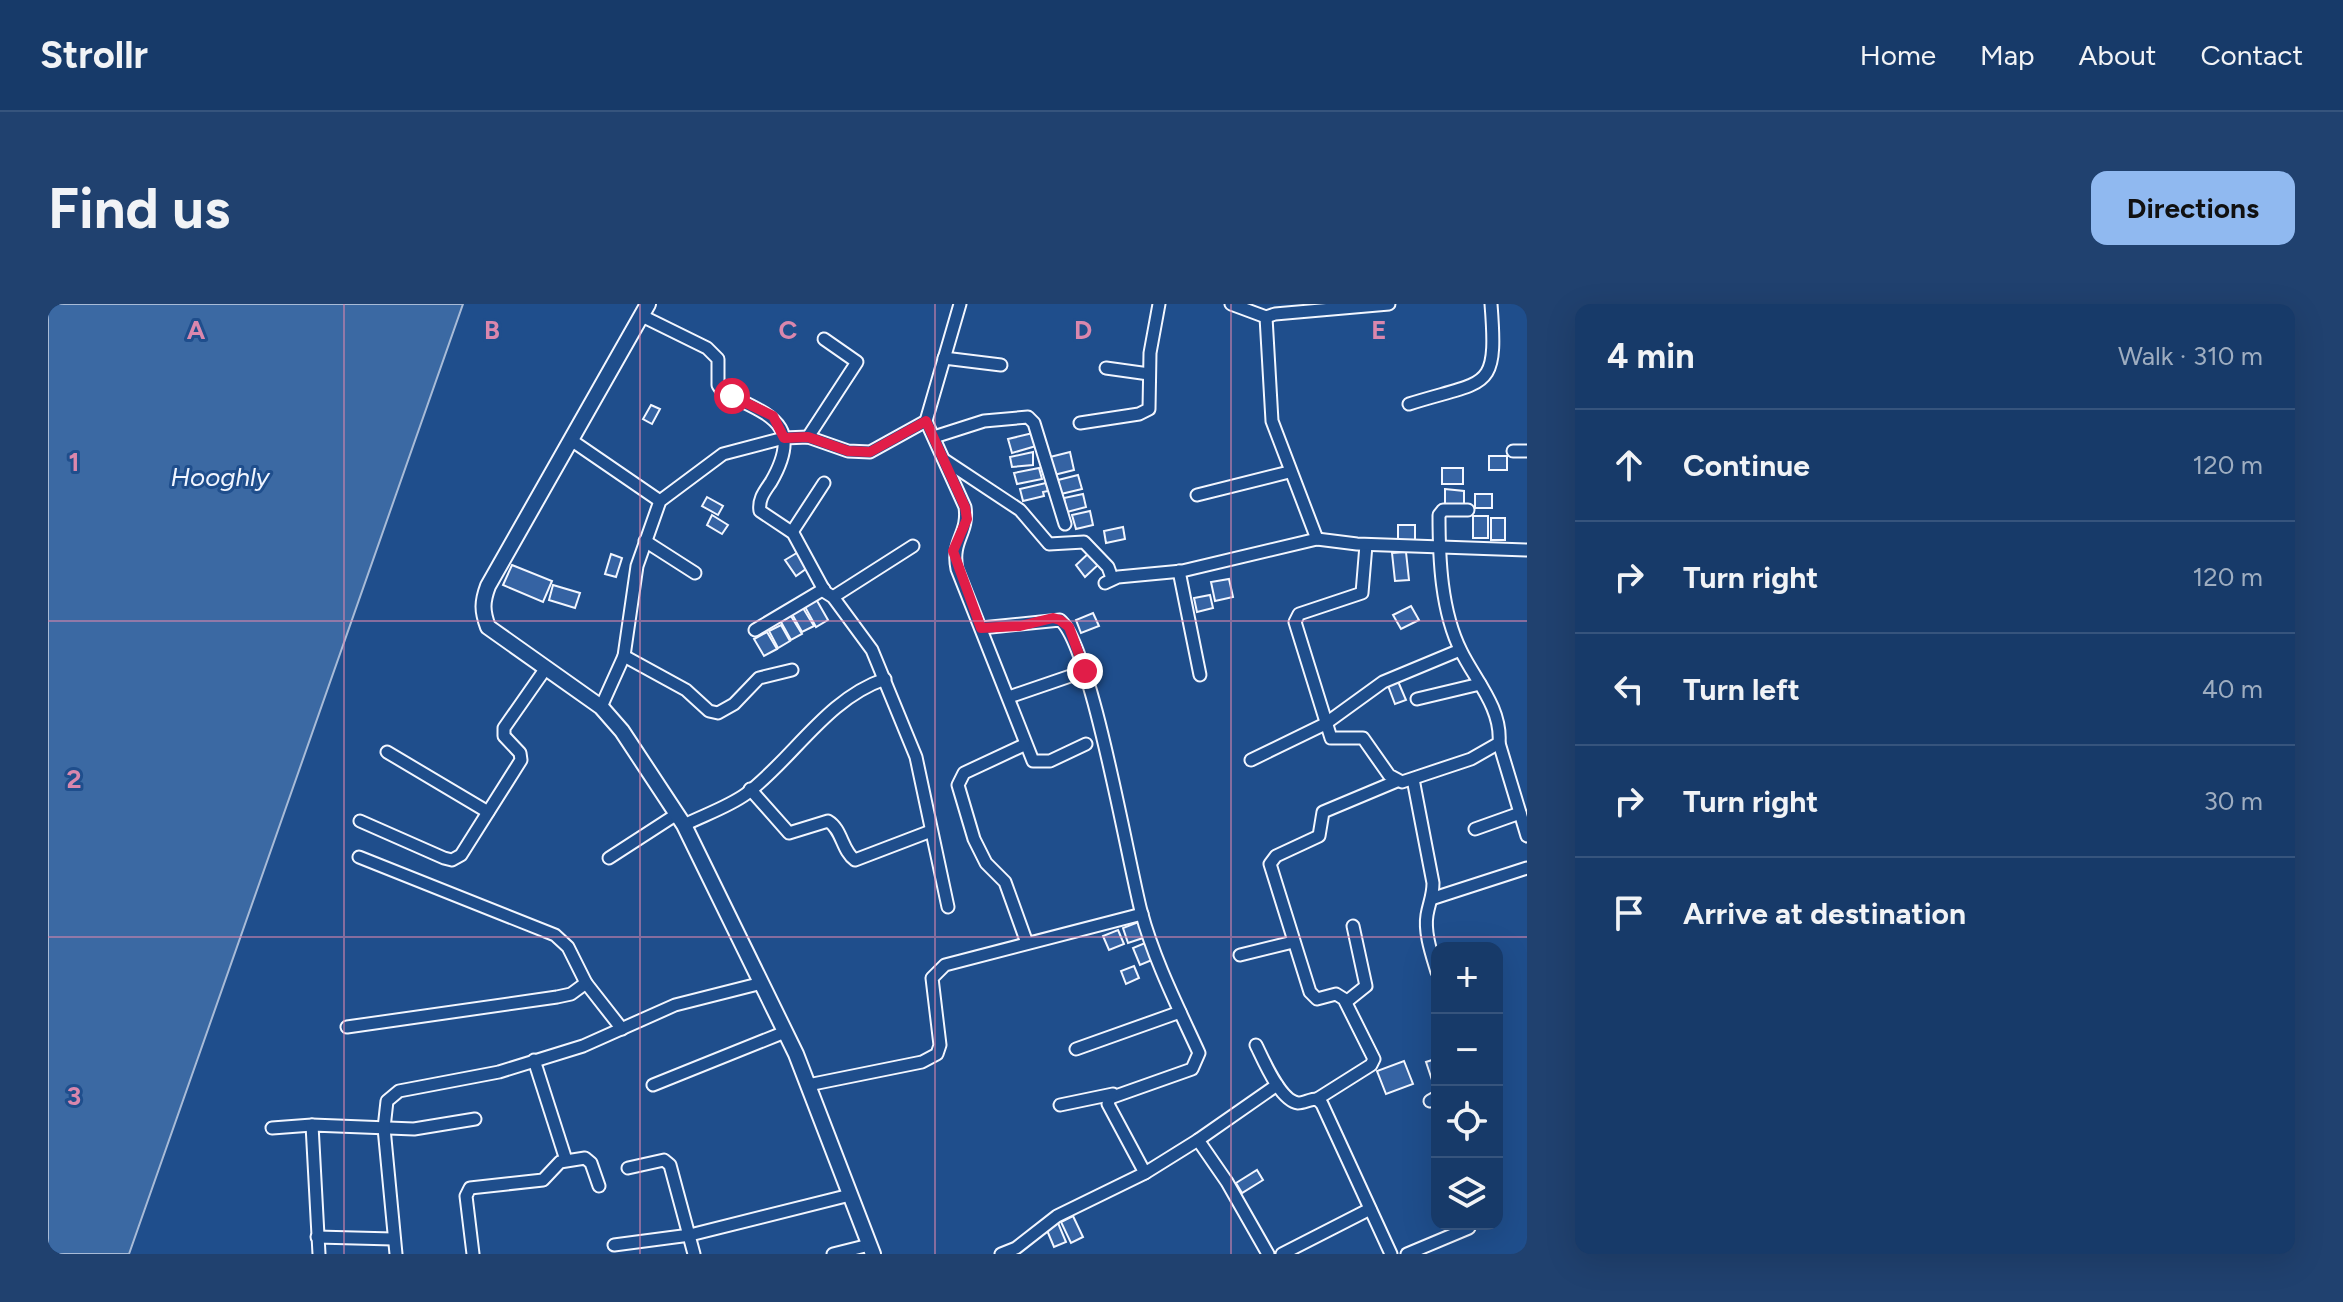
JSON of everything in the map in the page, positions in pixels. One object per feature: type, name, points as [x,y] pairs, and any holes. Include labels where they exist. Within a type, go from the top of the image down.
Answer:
[{"type":"street","points":[[960,304],[926,421],[965,507],[967,519],[953,551],[1009,697],[1024,745],[1033,761],[1041,762],[1086,744]]},
{"type":"street","points":[[1080,423],[1146,412],[1150,403],[1149,374],[1159,304]]},
{"type":"street","points":[[1231,304],[1266,317],[1389,304]]},
{"type":"street","points":[[1409,404],[1479,382],[1488,374],[1495,353],[1491,304]]},
{"type":"street","points":[[833,1254],[871,1249],[785,1032],[680,819],[622,731],[601,707],[488,627],[482,602],[645,310],[707,348],[718,359],[718,385],[722,391],[773,416],[784,438],[777,472],[759,507],[792,532],[828,593],[872,650],[916,757],[948,907]]},
{"type":"street","points":[[1266,317],[1272,421],[1317,539]]},
{"type":"street","points":[[808,437],[857,362],[824,339]]},
{"type":"street","points":[[944,358],[1001,365]]},
{"type":"street","points":[[1106,368],[1149,374]]},
{"type":"street","points":[[934,437],[984,421],[1028,417],[1034,423],[1065,524]]},
{"type":"street","points":[[601,707],[624,656],[637,566],[660,501],[723,454],[784,438],[808,437],[848,451],[870,452],[926,421]]},
{"type":"street","points":[[571,440],[660,501]]},
{"type":"street","points":[[1513,451],[1527,451]]},
{"type":"street","points":[[944,459],[1020,510],[1049,544],[1084,542],[1108,567],[1108,581],[1179,571],[1317,539],[1366,545],[1527,550]]},
{"type":"street","points":[[1197,495],[1289,472]]},
{"type":"street","points":[[792,532],[824,483]]},
{"type":"street","points":[[1468,510],[1440,512],[1439,547],[1444,593],[1460,650],[1491,704],[1500,733],[1499,743],[1527,836]]},
{"type":"street","points":[[645,541],[695,573]]},
{"type":"street","points":[[1366,545],[1362,593],[1296,617],[1301,651],[1325,724],[1335,739],[1363,738],[1397,781]]},
{"type":"street","points":[[755,630],[913,546]]},
{"type":"street","points":[[1179,571],[1200,675]]},
{"type":"street","points":[[981,628],[1020,626],[1053,618],[1069,627],[1085,671],[1142,914],[1199,1053],[1196,1066],[1113,1094],[1060,1105]]},
{"type":"street","points":[[1251,760],[1325,724],[1383,682],[1460,650]]},
{"type":"street","points":[[624,656],[686,690],[709,711],[718,713],[734,704],[759,678],[792,670]]},
{"type":"street","points":[[360,821],[452,860],[461,855],[521,760],[520,753],[504,736],[504,728],[546,668]]},
{"type":"street","points":[[1009,697],[1085,671]]},
{"type":"street","points":[[609,858],[680,819],[750,789],[824,718],[871,684],[885,679]]},
{"type":"street","points":[[1417,699],[1480,684]]},
{"type":"street","points":[[1256,1045],[1277,1085],[1295,1102],[1317,1099],[1373,1063],[1346,1002],[1336,994],[1314,998],[1270,870],[1271,860],[1319,836],[1323,812],[1397,781],[1413,779],[1471,759],[1499,743]]},
{"type":"street","points":[[1024,745],[964,773],[958,785],[974,839],[986,863],[1005,882],[1027,943]]},
{"type":"street","points":[[387,752],[488,812]]},
{"type":"street","points":[[1413,779],[1434,898],[1427,915],[1431,953]]},
{"type":"street","points":[[750,789],[789,833],[828,821],[834,824],[848,854],[855,860],[931,831]]},
{"type":"street","points":[[1475,829],[1520,813]]},
{"type":"street","points":[[359,857],[555,935],[568,947],[586,983],[622,1029]]},
{"type":"street","points":[[1434,898],[1527,868]]},
{"type":"street","points":[[808,1085],[930,1059],[940,1045],[931,984],[933,973],[945,965],[1142,914]]},
{"type":"street","points":[[1346,1002],[1366,986],[1353,926]]},
{"type":"street","points":[[1240,955],[1293,942]]},
{"type":"street","points":[[347,1027],[557,997],[571,994],[586,983]]},
{"type":"street","points":[[396,1254],[384,1128],[387,1101],[399,1091],[499,1072],[583,1046],[675,1005],[762,983]]},
{"type":"street","points":[[1076,1049],[1180,1012]]},
{"type":"street","points":[[653,1085],[785,1032]]},
{"type":"street","points":[[534,1060],[566,1160]]},
{"type":"street","points":[[1001,1254],[1016,1248],[1057,1216],[1145,1173],[1277,1085]]},
{"type":"street","points":[[1113,1094],[1108,1104],[1145,1173]]},
{"type":"street","points":[[1317,1099],[1391,1254]]},
{"type":"street","points":[[272,1128],[312,1125],[414,1129],[475,1119]]},
{"type":"street","points":[[312,1125],[319,1254]]},
{"type":"street","points":[[1198,1140],[1227,1182],[1268,1254]]},
{"type":"street","points":[[473,1254],[466,1196],[470,1188],[543,1180],[551,1167],[566,1160],[589,1160],[599,1186]]},
{"type":"street","points":[[628,1168],[664,1160],[669,1163],[694,1254]]},
{"type":"street","points":[[614,1245],[690,1235],[850,1195]]},
{"type":"street","points":[[1282,1254],[1370,1209]]},
{"type":"street","points":[[1407,1254],[1464,1230]]},
{"type":"street","points":[[317,1237],[393,1239]]},
{"type":"water","name":"Hooghly","points":[[48,304],[463,304],[129,1254],[48,1254]]},
{"type":"building","points":[[651,405],[660,409],[652,424],[643,419]]},
{"type":"building","points":[[1033,433],[1036,446],[1012,453],[1008,439]]},
{"type":"building","points":[[1033,452],[1033,465],[1012,467],[1010,457]]},
{"type":"building","points":[[1070,452],[1074,470],[1054,475],[1050,457]]},
{"type":"building","points":[[1489,456],[1507,456],[1507,470],[1489,470]]},
{"type":"building","points":[[1039,468],[1042,479],[1017,484],[1014,473]]},
{"type":"building","points":[[1442,468],[1463,468],[1463,484],[1442,484]]},
{"type":"building","points":[[1078,475],[1082,489],[1061,494],[1058,480]]},
{"type":"building","points":[[1046,483],[1048,491],[1043,492],[1044,496],[1023,501],[1020,489]]},
{"type":"building","points":[[1445,489],[1464,491],[1464,507],[1445,507]]},
{"type":"building","points":[[1083,494],[1086,507],[1067,512],[1064,498]]},
{"type":"building","points":[[1475,494],[1492,494],[1492,508],[1475,508]]},
{"type":"building","points":[[707,497],[723,506],[718,515],[702,506]]},
{"type":"building","points":[[1090,511],[1093,525],[1076,529],[1072,515]]},
{"type":"building","points":[[712,515],[728,525],[722,534],[707,525]]},
{"type":"building","points":[[1473,516],[1488,516],[1488,538],[1473,538]]},
{"type":"building","points":[[1491,518],[1505,518],[1505,540],[1491,540]]},
{"type":"building","points":[[1398,525],[1415,525],[1415,542],[1398,542]]},
{"type":"building","points":[[1123,527],[1125,539],[1106,543],[1104,531]]},
{"type":"building","points":[[800,551],[810,566],[796,576],[785,560]]},
{"type":"building","points":[[1090,552],[1100,563],[1085,577],[1076,565]]},
{"type":"building","points":[[1406,552],[1409,580],[1395,581],[1392,553]]},
{"type":"building","points":[[611,554],[622,558],[616,577],[605,574]]},
{"type":"building","points":[[512,565],[552,581],[543,602],[503,585]]},
{"type":"building","points":[[1229,579],[1233,597],[1215,601],[1211,582]]},
{"type":"building","points":[[553,585],[580,593],[575,608],[549,600]]},
{"type":"building","points":[[1210,595],[1213,608],[1197,612],[1194,598]]},
{"type":"building","points":[[816,599],[828,620],[816,627],[804,605]]},
{"type":"building","points":[[1411,606],[1419,620],[1401,629],[1393,615]]},
{"type":"building","points":[[803,608],[814,626],[802,632],[792,614]]},
{"type":"building","points":[[1093,613],[1099,626],[1081,633],[1076,620]]},
{"type":"building","points":[[791,616],[802,634],[791,640],[781,622]]},
{"type":"building","points":[[781,625],[790,641],[778,648],[769,631]]},
{"type":"building","points":[[767,632],[777,649],[764,656],[754,639]]},
{"type":"building","points":[[1397,679],[1406,700],[1395,704],[1387,683]]},
{"type":"building","points":[[1141,921],[1146,937],[1128,943],[1123,928]]},
{"type":"building","points":[[1118,930],[1124,944],[1109,950],[1103,936]]},
{"type":"building","points":[[1145,943],[1152,960],[1140,965],[1133,948]]},
{"type":"building","points":[[1134,966],[1139,978],[1126,984],[1121,971]]},
{"type":"building","points":[[1431,1060],[1431,1077],[1426,1062]]},
{"type":"building","points":[[1404,1061],[1413,1084],[1386,1094],[1377,1071]]},
{"type":"building","points":[[1257,1170],[1263,1180],[1242,1193],[1236,1183]]},
{"type":"building","points":[[1073,1216],[1083,1237],[1071,1243],[1061,1222]]},
{"type":"building","points":[[1058,1223],[1066,1242],[1054,1247],[1046,1228]]},
{"type":"route","points":[[732,396],[773,416],[784,438],[808,437],[859,453],[881,447],[926,421],[965,507],[967,519],[953,551],[981,628],[1020,626],[1053,618],[1060,620],[1069,627],[1085,671]]}]
